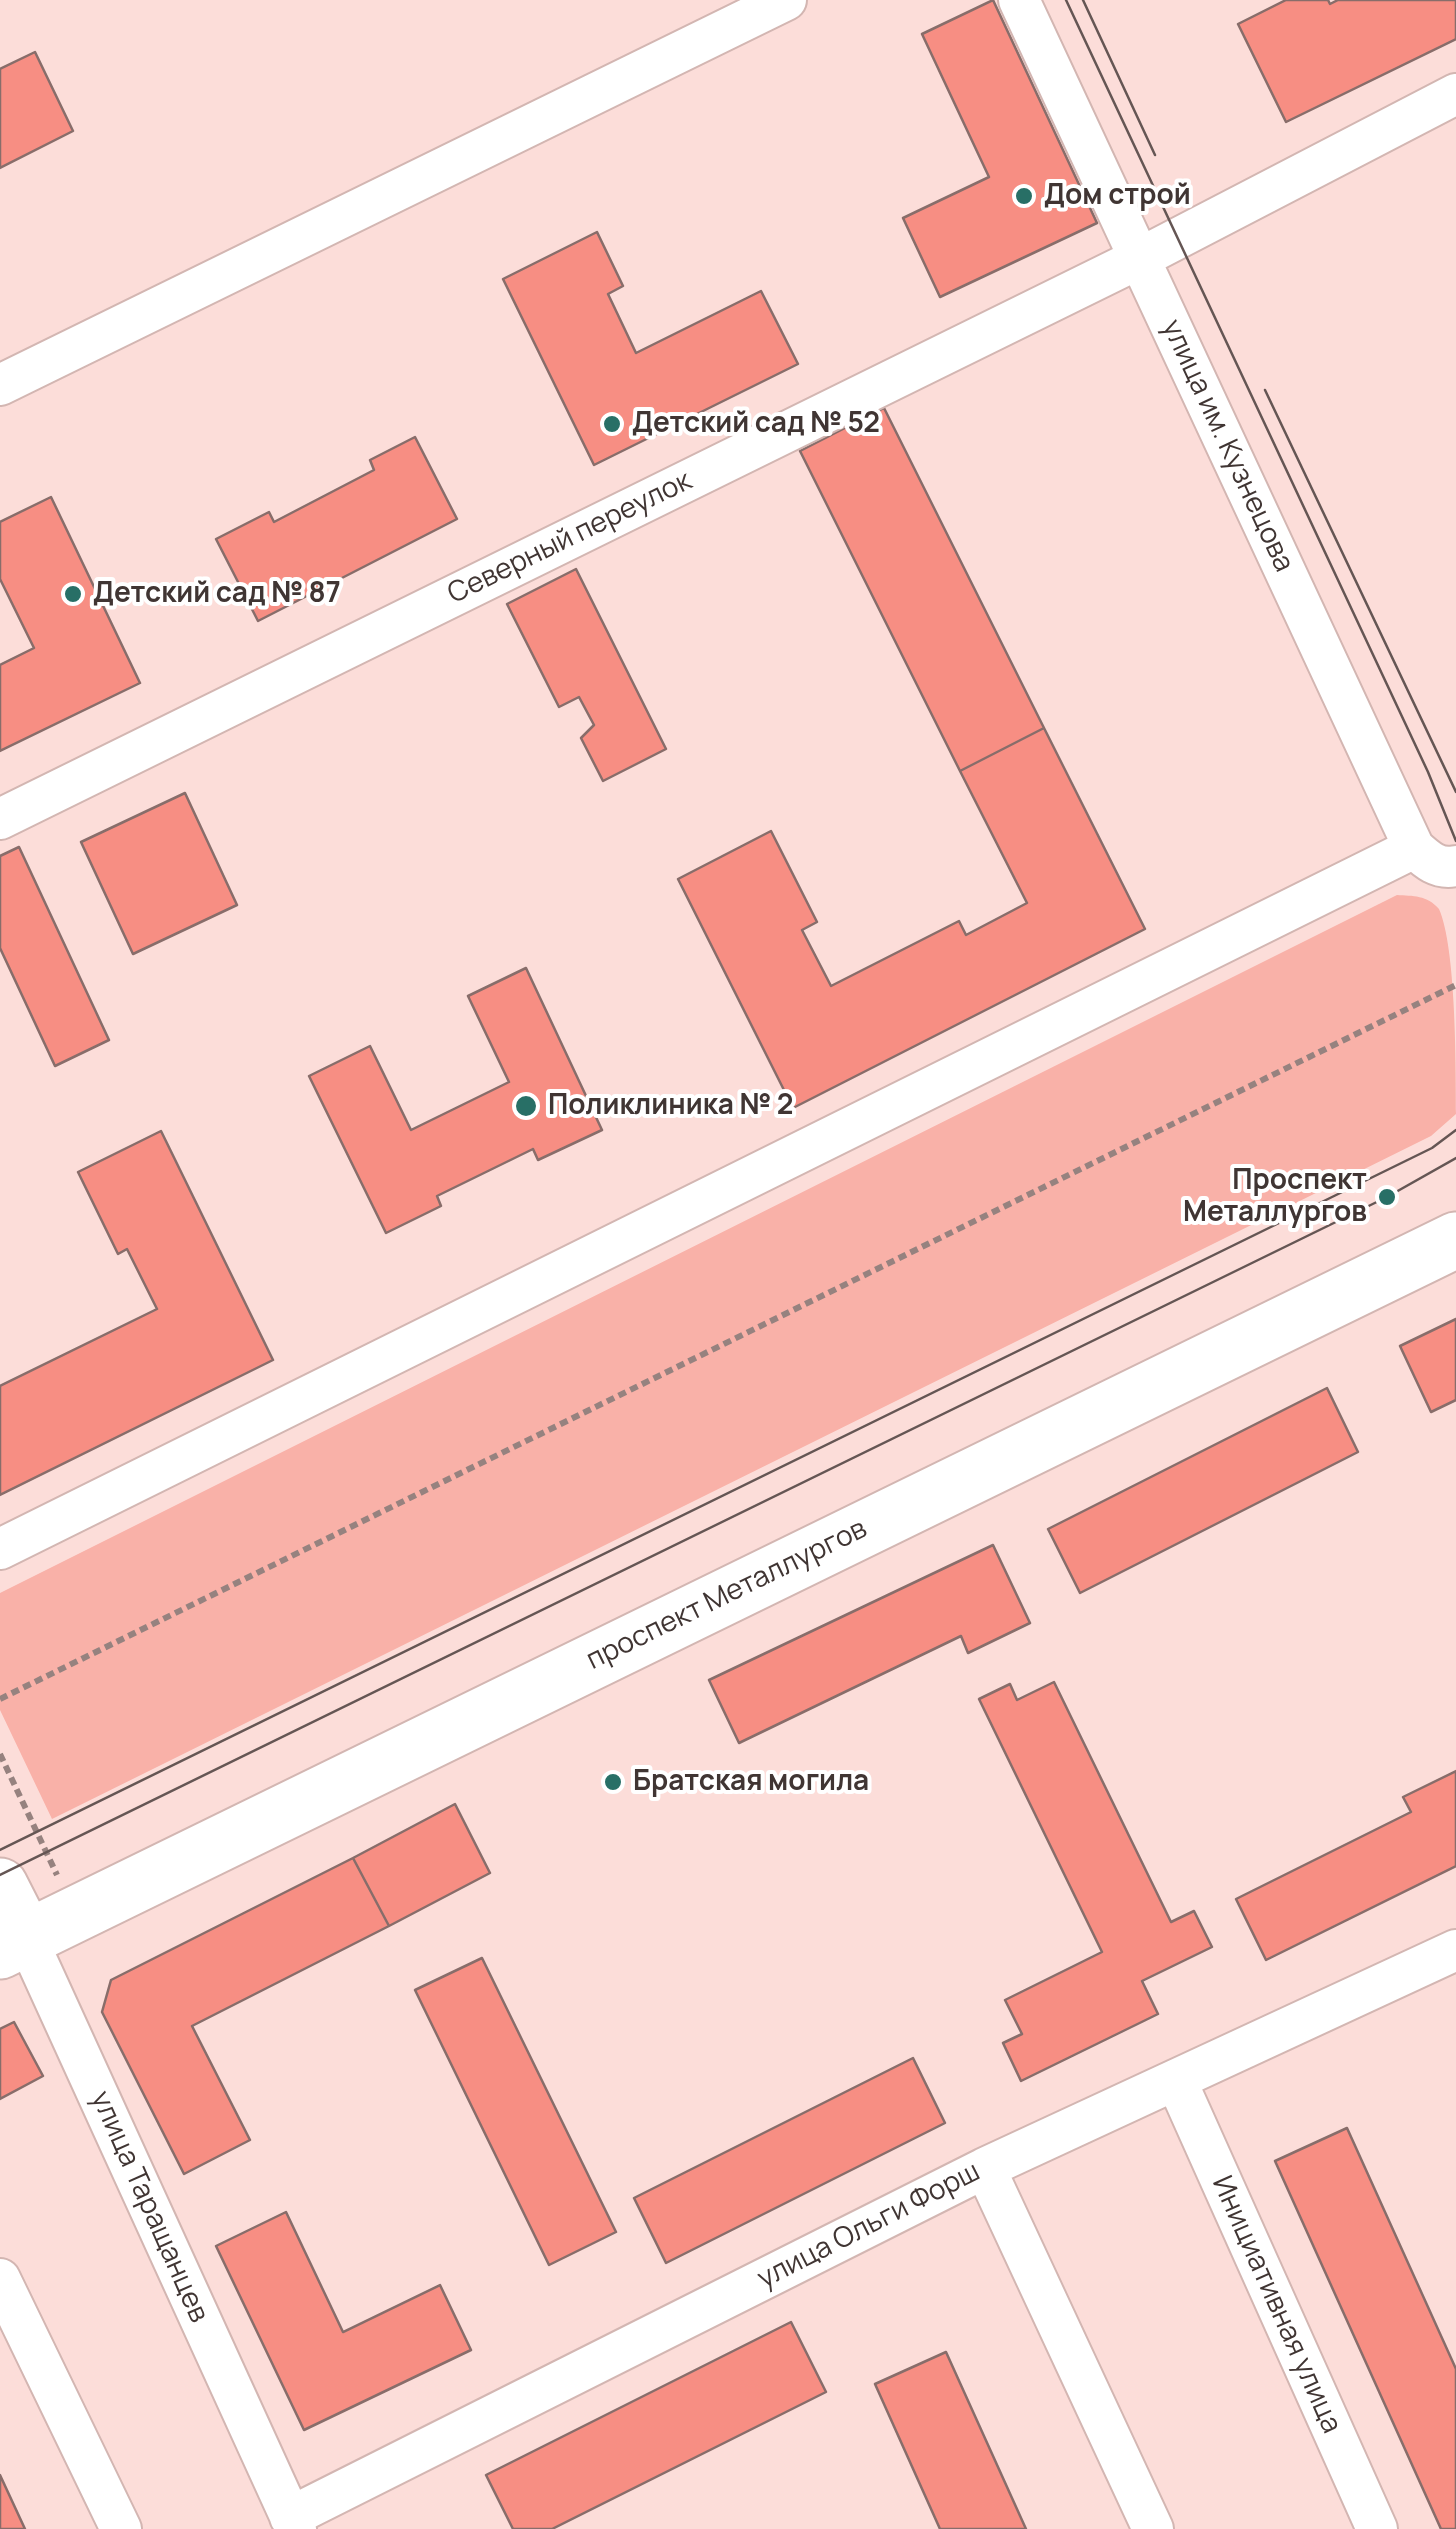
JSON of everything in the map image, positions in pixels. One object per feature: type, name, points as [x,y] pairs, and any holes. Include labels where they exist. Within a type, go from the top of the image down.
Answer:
[{"type":"main road","name":"проспект Металлургов","points":[[13,1944],[1456,1240]]},
{"type":"main road","name":"улица Таращанцев","points":[[0,1886],[13,1944]]},
{"type":"street","points":[[0,385],[786,0]]},
{"type":"street","name":"улица им. Кузнецова","points":[[1019,0],[1414,848]]},
{"type":"street","name":"Северный переулок","points":[[0,819],[1140,258],[1456,94]]},
{"type":"street","points":[[0,1549],[1414,848],[1428,861],[1446,868],[1456,866]]},
{"type":"street","name":"улица Таращанцев","points":[[13,1944],[293,2523]]},
{"type":"street","name":"улица Ольги Форш","points":[[293,2523],[985,2168],[1456,1950]]},
{"type":"street","name":"Инициативная улица","points":[[1176,2080],[1377,2529]]},
{"type":"street","points":[[985,2168],[1153,2529]]},
{"type":"street","points":[[0,2279],[120,2529]]},
{"type":"path","points":[[0,1698],[1456,985]]},
{"type":"path","points":[[0,1754],[76,1912]]},
{"type":"shaded area","points":[[1397,895],[1425,899],[1439,909],[1449,950],[1456,1114],[1431,1136],[52,1819],[0,1710],[0,1593]]},
{"type":"building","points":[[993,0],[1097,223],[940,297],[903,218],[989,177],[922,34]]},
{"type":"building","points":[[1286,0],[1328,0],[1330,4],[1338,0],[1456,0],[1456,39],[1286,122],[1238,24]]},
{"type":"building","points":[[35,52],[73,131],[0,168],[0,69]]},
{"type":"building","points":[[597,232],[623,286],[608,294],[636,353],[761,291],[798,364],[594,465],[503,279]]},
{"type":"building","points":[[884,408],[1044,728],[960,771],[800,451]]},
{"type":"building","points":[[415,437],[457,519],[258,621],[216,539],[269,512],[274,522],[374,470],[370,460]]},
{"type":"building","points":[[51,497],[140,683],[0,751],[0,665],[34,648],[0,579],[0,522]]},
{"type":"building","points":[[576,569],[666,749],[603,781],[581,738],[594,725],[579,697],[559,707],[507,604]]},
{"type":"building","points":[[1044,728],[1145,929],[793,1108],[678,879],[771,831],[817,922],[802,930],[831,986],[959,921],[966,935],[1027,903],[960,771]]},
{"type":"building","points":[[185,793],[237,905],[133,954],[81,842]]},
{"type":"building","points":[[19,847],[109,1040],[55,1066],[0,948],[0,856]]},
{"type":"building","name":"Поликлиника № 2","points":[[526,968],[602,1130],[538,1160],[533,1149],[437,1196],[441,1206],[386,1233],[309,1076],[370,1046],[411,1130],[509,1082],[468,996]]},
{"type":"building","points":[[161,1131],[273,1360],[0,1495],[0,1386],[157,1309],[127,1249],[118,1254],[78,1172]]},
{"type":"building","points":[[1456,1319],[1456,1400],[1431,1412],[1400,1346]]},
{"type":"building","points":[[1327,1388],[1358,1452],[1080,1593],[1048,1529]]},
{"type":"building","points":[[993,1545],[1030,1623],[968,1653],[961,1636],[739,1743],[709,1680]]},
{"type":"building","points":[[1054,1682],[1171,1922],[1194,1911],[1212,1947],[1142,1981],[1158,2014],[1021,2081],[1003,2043],[1022,2034],[1005,2000],[1102,1952],[979,1699],[1010,1684],[1017,1700]]},
{"type":"building","points":[[1456,1771],[1456,1866],[1266,1960],[1236,1899],[1411,1812],[1403,1797]]},
{"type":"building","points":[[455,1804],[490,1873],[389,1926],[353,1858]]},
{"type":"building","points":[[353,1858],[389,1926],[192,2026],[250,2140],[184,2174],[102,2012],[111,1980]]},
{"type":"building","points":[[482,1958],[616,2232],[549,2265],[415,1990]]},
{"type":"building","points":[[14,2022],[43,2076],[0,2099],[0,2029]]},
{"type":"building","points":[[913,2058],[945,2123],[666,2263],[634,2198]]},
{"type":"building","points":[[1347,2128],[1456,2369],[1456,2529],[1441,2529],[1275,2161]]},
{"type":"building","points":[[286,2212],[343,2332],[440,2285],[471,2350],[304,2430],[216,2246]]},
{"type":"building","points":[[791,2322],[826,2392],[552,2529],[513,2529],[486,2475]]},
{"type":"building","points":[[946,2352],[1026,2529],[940,2529],[875,2384]]},
{"type":"building","points":[[0,2475],[25,2529],[0,2529]]},
{"type":"tram line","points":[[1066,0],[1428,772],[1456,841]]},
{"type":"tram line","points":[[1083,0],[1155,155]]},
{"type":"tram line","points":[[1265,390],[1456,792]]},
{"type":"tram line","points":[[0,1850],[1432,1148],[1456,1130]]},
{"type":"tram line","points":[[0,1875],[1387,1197],[1456,1158]]},
{"type":"place","name":"Дом строй","points":[[1024,196]]},
{"type":"place","name":"Детский сад № 52","points":[[612,424]]},
{"type":"place","name":"Детский сад № 87","points":[[73,594]]},
{"type":"place","name":"Поликлиника № 2","points":[[526,1106]]},
{"type":"place","name":"Проспект Металлургов","points":[[1387,1197]]},
{"type":"place","name":"Братская могила","points":[[613,1782]]}]
